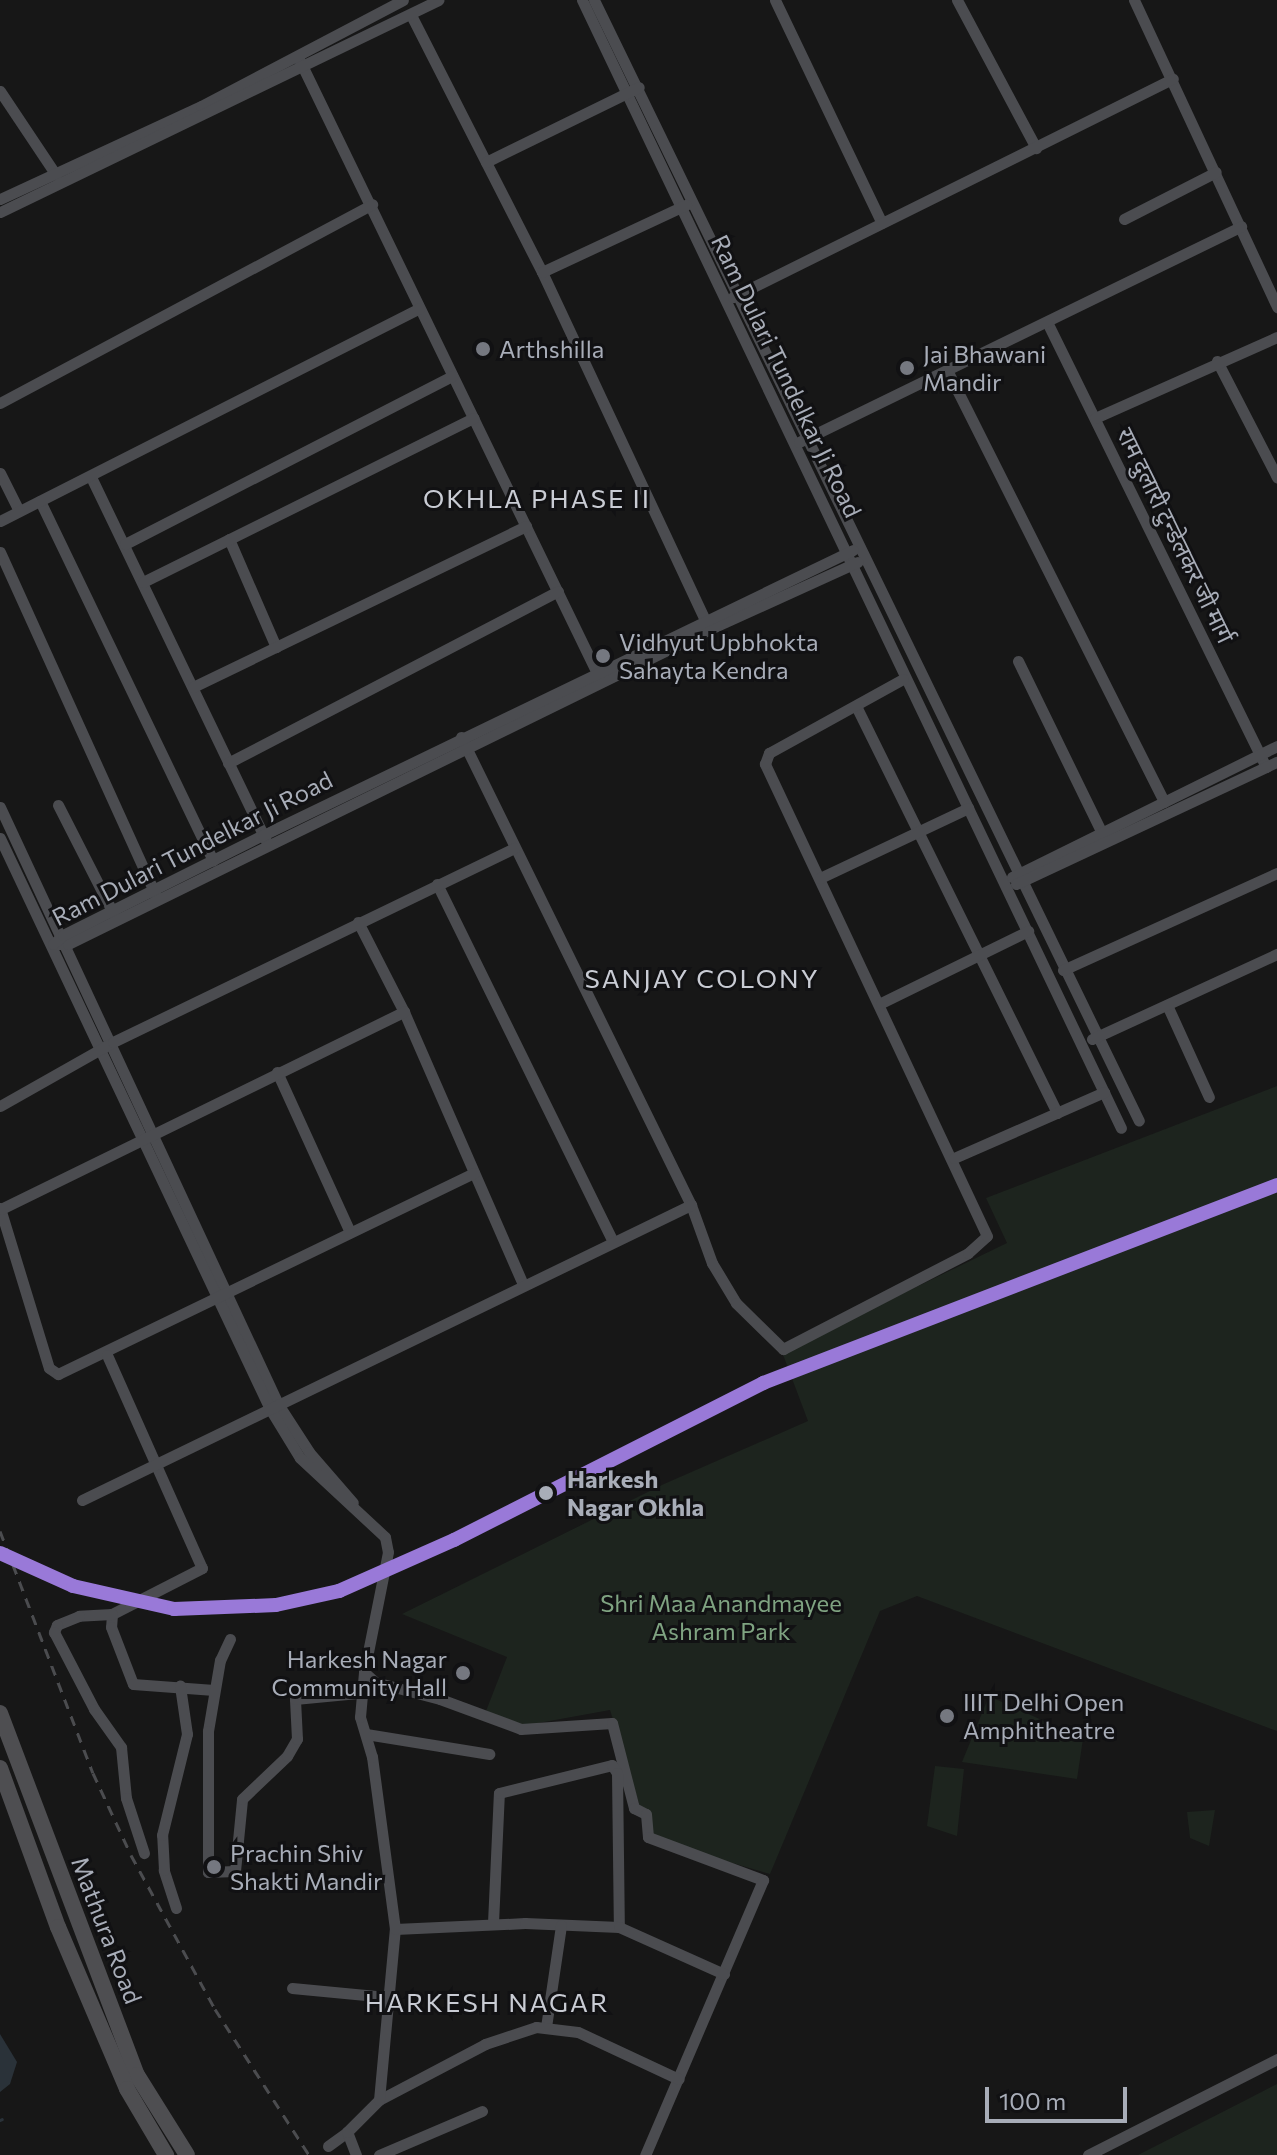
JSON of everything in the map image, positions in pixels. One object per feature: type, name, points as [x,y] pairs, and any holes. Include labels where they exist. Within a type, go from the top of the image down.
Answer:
[{"type":"highway","name":"Mathura Road","points":[[0,1713],[137,2075],[187,2155]]},
{"type":"highway","name":"Mathura Road","points":[[0,1768],[58,1927],[127,2089],[166,2155]]},
{"type":"street","points":[[0,212],[76,177],[300,61],[403,0]]},
{"type":"street","points":[[0,199],[300,61],[411,15],[438,0]]},
{"type":"street","name":"Ram Dulari Tundelkar Ji Road","points":[[53,944],[464,743],[602,682],[852,550],[733,297],[687,204],[624,93],[582,0]]},
{"type":"street","name":"Ram Dulari Tundelkar Ji Road","points":[[594,0],[639,87],[687,204]]},
{"type":"street","points":[[775,0],[882,223]]},
{"type":"street","points":[[957,0],[1036,148]]},
{"type":"street","points":[[1134,0],[1277,307]]},
{"type":"street","points":[[411,15],[542,272],[708,624]]},
{"type":"street","points":[[300,61],[602,682]]},
{"type":"street","points":[[733,297],[1173,79]]},
{"type":"street","points":[[486,162],[639,87]]},
{"type":"street","points":[[0,91],[56,175]]},
{"type":"street","points":[[1124,219],[1216,172]]},
{"type":"street","points":[[0,403],[372,204]]},
{"type":"street","points":[[542,272],[687,204]]},
{"type":"street","points":[[801,441],[948,372],[1241,226]]},
{"type":"street","points":[[0,521],[419,308]]},
{"type":"street","name":"राम दुलारी टुन्डेलकर जी मार्ग","points":[[1047,322],[1260,754],[1271,764]]},
{"type":"street","points":[[1095,418],[1217,361],[1277,337]]},
{"type":"street","points":[[1217,361],[1276,474]]},
{"type":"street","points":[[948,372],[1164,802]]},
{"type":"street","points":[[125,544],[452,376]]},
{"type":"street","points":[[143,582],[473,418]]},
{"type":"street","points":[[0,473],[19,511]]},
{"type":"street","points":[[91,477],[266,840]]},
{"type":"street","points":[[40,501],[213,860]]},
{"type":"street","points":[[193,687],[526,526]]},
{"type":"street","points":[[229,539],[276,647]]},
{"type":"street","points":[[852,550],[1012,882],[1028,931],[1121,1128]]},
{"type":"street","points":[[0,552],[155,895]]},
{"type":"street","points":[[858,563],[903,679],[968,808],[1063,970],[1139,1121]]},
{"type":"street","name":"Ram Dulari Tundelkar Ji Road","points":[[464,743],[595,671],[858,563]]},
{"type":"street","points":[[228,763],[558,591]]},
{"type":"street","points":[[1018,661],[1102,833]]},
{"type":"street","points":[[464,743],[691,1205],[723,1283],[783,1349],[985,1240],[987,1228],[766,758],[903,679]]},
{"type":"street","points":[[856,706],[1057,1113]]},
{"type":"street","points":[[1012,882],[1102,833],[1277,746]]},
{"type":"street","points":[[1012,882],[1271,764]]},
{"type":"street","points":[[58,805],[114,916]]},
{"type":"street","points":[[0,807],[65,940],[142,1137],[215,1300],[274,1406],[353,1503],[379,1527],[388,1552],[358,1693],[395,1929],[379,2100]]},
{"type":"street","points":[[820,878],[968,808]]},
{"type":"street","points":[[0,838],[53,944],[154,1131],[228,1293],[274,1406]]},
{"type":"street","name":"Ram Dulari Tundelkar Ji Road","points":[[155,895],[213,860],[266,840]]},
{"type":"street","points":[[0,1106],[108,1045],[515,848]]},
{"type":"street","points":[[1063,970],[1277,873]]},
{"type":"street","points":[[437,884],[612,1240]]},
{"type":"street","points":[[358,922],[404,1012],[522,1282]]},
{"type":"street","points":[[881,1003],[1028,931]]},
{"type":"street","points":[[1082,1044],[1277,954]]},
{"type":"street","points":[[1167,1005],[1209,1097]]},
{"type":"street","points":[[404,1012],[0,1208],[49,1368],[63,1374],[107,1355],[474,1173]]},
{"type":"street","points":[[277,1072],[350,1232]]},
{"type":"street","points":[[954,1158],[1104,1092]]},
{"type":"street","points":[[82,1500],[522,1282],[691,1205]]},
{"type":"street","points":[[107,1355],[202,1568],[112,1614],[79,1616],[57,1625],[54,1632],[94,1709],[121,1747],[129,1808],[144,1853]]},
{"type":"street","points":[[112,1614],[111,1627],[133,1684],[214,1690]]},
{"type":"street","points":[[230,1639],[214,1690],[207,1868],[232,1874],[242,1799],[287,1756],[297,1739],[295,1699],[358,1693]]},
{"type":"street","points":[[364,1672],[375,1682],[440,1699],[521,1729],[612,1723],[633,1803],[646,1814],[649,1838],[763,1880],[645,2155]]},
{"type":"street","points":[[176,1908],[164,1870],[162,1835],[187,1734],[180,1686]]},
{"type":"street","points":[[366,1734],[489,1754]]},
{"type":"street","points":[[493,1923],[499,1793],[612,1765],[617,1773],[619,1927]]},
{"type":"street","points":[[618,1803],[633,1803]]},
{"type":"street","points":[[395,1929],[493,1923],[619,1927],[724,1974]]},
{"type":"street","points":[[546,2027],[561,1925]]},
{"type":"street","points":[[292,1988],[387,1997]]},
{"type":"street","points":[[328,2146],[379,2100],[485,2044],[546,2027],[586,2035],[679,2079]]},
{"type":"street","points":[[1088,2155],[1277,2059]]},
{"type":"street","points":[[379,2155],[482,2111]]},
{"type":"street","points":[[347,2132],[356,2155]]},
{"type":"green space","name":"Shri Maa Anandmayee Ashram Park","points":[[1277,1086],[1277,1731],[917,1596],[880,1611],[770,1874],[650,1839],[610,1710],[522,1726],[486,1711],[507,1657],[402,1614],[664,1484],[808,1421],[782,1352],[1007,1243],[986,1198]]},
{"type":"green space","points":[[989,1696],[1083,1739],[1077,1779],[962,1762]]},
{"type":"green space","points":[[935,1766],[964,1769],[957,1836],[927,1826]]},
{"type":"green space","points":[[1215,1810],[1209,1846],[1190,1838],[1187,1812]]},
{"type":"green space","points":[[1277,2084],[1277,2155],[1138,2155],[1244,2101]]},
{"type":"shaded area","points":[[0,2034],[17,2062],[10,2084],[0,2092]]},
{"type":"railway","points":[[0,1531],[93,1773],[131,1855],[215,2009],[309,2155]]},
{"type":"transit line","points":[[0,1553],[73,1586],[174,1609],[276,1605],[339,1591],[454,1540],[763,1383],[1277,1185]]},
{"type":"place","name":"Arthshilla","points":[[483,349]]},
{"type":"place","name":"Jai Bhawani Mandir","points":[[907,368]]},
{"type":"place","name":"Vidhyut Upbhokta Sahayta Kendra","points":[[603,656]]},
{"type":"place","name":"Harkesh Nagar Okhla","points":[[546,1493]]},
{"type":"place","name":"Harkesh Nagar Community Hall","points":[[463,1673]]},
{"type":"place","name":"IIIT Delhi Open Amphitheatre","points":[[947,1716]]},
{"type":"place","name":"Prachin Shiv Shakti Mandir","points":[[214,1867]]},
{"type":"district","name":"OKHLA PHASE II","points":[[537,498]]},
{"type":"district","name":"SANJAY COLONY","points":[[702,978]]},
{"type":"district","name":"HARKESH NAGAR","points":[[487,2002]]}]
